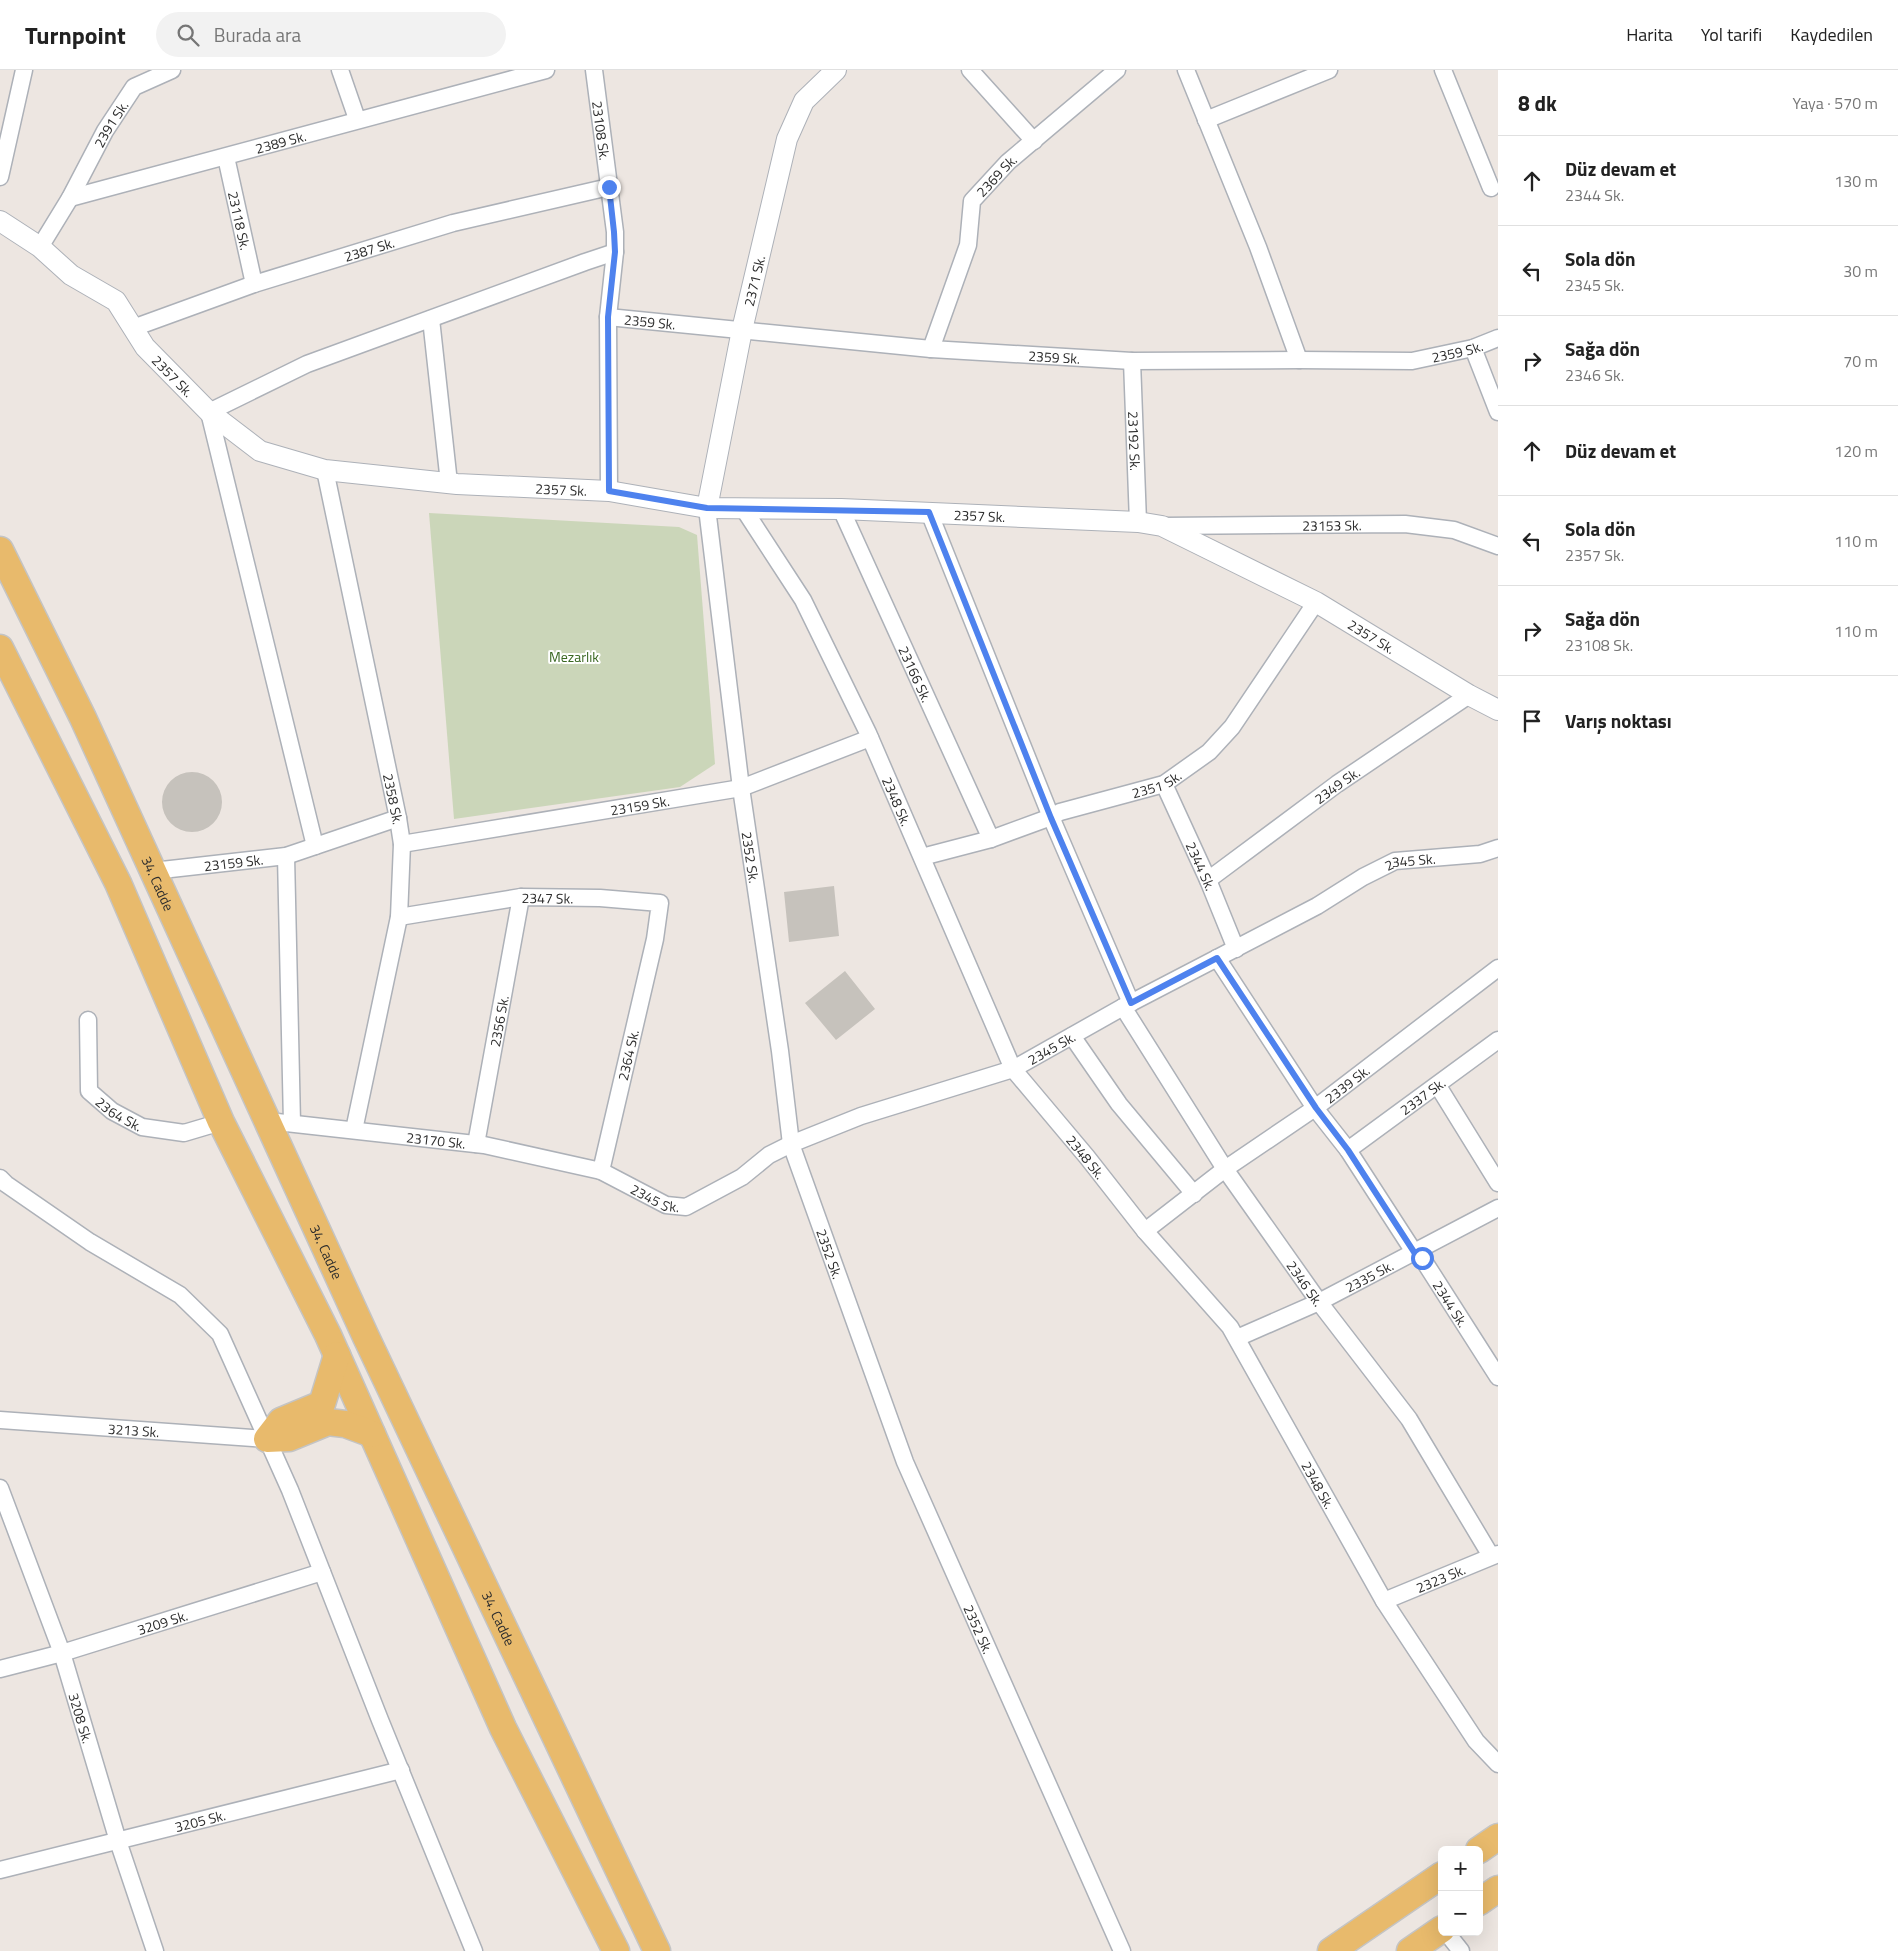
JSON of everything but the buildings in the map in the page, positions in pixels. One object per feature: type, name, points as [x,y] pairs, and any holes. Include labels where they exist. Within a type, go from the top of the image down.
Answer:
[{"type":"main road","name":"34. Cadde","points":[[0,550],[83,718],[153,871],[280,1122],[366,1337],[657,1951]]},
{"type":"main road","points":[[0,648],[118,883],[221,1122],[337,1355],[503,1728],[616,1951]]},
{"type":"main road","points":[[325,1413],[337,1355]]},
{"type":"main road","points":[[267,1439],[281,1422],[325,1413],[345,1424],[372,1434]]},
{"type":"main road","points":[[1483,1847],[1498,1837]]},
{"type":"main road","points":[[1332,1951],[1438,1879]]},
{"type":"main road","points":[[1483,1899],[1498,1889]]},
{"type":"main road","points":[[1410,1951],[1438,1932]]},
{"type":"street","points":[[0,178],[24,70]]},
{"type":"street","name":"2391 Sk.","points":[[70,198],[105,131],[134,87],[172,70]]},
{"type":"street","points":[[340,70],[358,119]]},
{"type":"street","name":"2389 Sk.","points":[[70,198],[226,157],[358,119],[546,70]]},
{"type":"street","name":"23108 Sk.","points":[[594,70],[615,252],[608,317],[609,491]]},
{"type":"street","name":"2371 Sk.","points":[[707,508],[742,330],[787,139],[804,101],[836,70]]},
{"type":"street","points":[[970,70],[1034,141]]},
{"type":"street","name":"2369 Sk.","points":[[931,349],[968,245],[972,201],[1008,162],[1117,70]]},
{"type":"street","points":[[1186,70],[1258,247],[1299,360]]},
{"type":"street","points":[[1206,120],[1329,70]]},
{"type":"street","points":[[1443,70],[1491,188]]},
{"type":"street","name":"23118 Sk.","points":[[226,157],[254,284]]},
{"type":"street","name":"2387 Sk.","points":[[133,328],[254,284],[453,223],[609,187]]},
{"type":"street","points":[[40,247],[70,198]]},
{"type":"street","name":"2357 Sk.","points":[[0,221],[40,247],[71,276],[116,301],[145,347],[209,412],[260,451],[325,470],[449,483],[609,491],[707,508],[929,512],[1138,522],[1162,526],[1316,602],[1469,695],[1498,710]]},
{"type":"street","points":[[315,846],[209,412],[306,364],[615,252]]},
{"type":"street","name":"2359 Sk.","points":[[608,317],[931,349],[1132,362],[1412,361],[1473,348],[1498,338]]},
{"type":"street","points":[[431,319],[449,483]]},
{"type":"street","points":[[1473,348],[1498,412]]},
{"type":"street","name":"23192 Sk.","points":[[1132,362],[1138,522]]},
{"type":"street","name":"2358 Sk.","points":[[325,470],[402,844],[399,917],[354,1130]]},
{"type":"street","name":"2352 Sk.","points":[[707,508],[741,788],[792,1144],[905,1462],[1122,1951]]},
{"type":"street","name":"2348 Sk.","points":[[743,508],[803,600],[870,738],[1013,1069],[1087,1157],[1145,1232],[1230,1327],[1384,1601],[1476,1741],[1498,1764]]},
{"type":"street","name":"23166 Sk.","points":[[841,509],[992,839]]},
{"type":"street","name":"2346 Sk.","points":[[929,512],[1127,1005],[1226,1169],[1319,1302],[1409,1419],[1495,1555]]},
{"type":"street","name":"23153 Sk.","points":[[1162,526],[1405,524],[1454,530],[1498,546]]},
{"type":"street","name":"2351 Sk.","points":[[922,857],[992,839],[1051,818],[1060,812],[1164,784],[1209,752],[1232,727],[1316,602]]},
{"type":"street","name":"2349 Sk.","points":[[1208,880],[1338,784],[1469,695]]},
{"type":"street","name":"23159 Sk.","points":[[402,844],[741,788],[870,738]]},
{"type":"street","name":"2344 Sk.","points":[[1164,784],[1208,880],[1236,948]]},
{"type":"street","name":"23159 Sk.","points":[[153,871],[286,856],[398,818]]},
{"type":"street","name":"2345 Sk.","points":[[601,1171],[666,1205],[686,1207],[742,1177],[769,1155],[792,1144],[861,1116],[1013,1069],[1127,1005],[1317,906],[1363,877],[1395,861],[1480,854],[1498,848]]},
{"type":"street","points":[[280,1122],[286,856]]},
{"type":"street","name":"2347 Sk.","points":[[399,917],[521,897],[600,898],[660,903],[655,939]]},
{"type":"street","name":"2356 Sk.","points":[[476,1144],[521,897]]},
{"type":"street","name":"2364 Sk.","points":[[601,1171],[655,939]]},
{"type":"street","name":"2344 Sk.","points":[[1217,958],[1316,1108],[1348,1150],[1414,1252],[1422,1258],[1493,1360],[1498,1377]]},
{"type":"street","name":"2339 Sk.","points":[[1145,1232],[1226,1169],[1316,1108],[1498,968]]},
{"type":"street","name":"2364 Sk.","points":[[88,1020],[89,1091],[112,1111],[142,1126],[184,1132],[221,1122]]},
{"type":"street","points":[[1072,1036],[1119,1104],[1194,1194]]},
{"type":"street","name":"2337 Sk.","points":[[1348,1150],[1438,1086],[1498,1040]]},
{"type":"street","points":[[1438,1086],[1498,1183]]},
{"type":"street","name":"23170 Sk.","points":[[280,1122],[476,1144],[601,1171]]},
{"type":"street","points":[[0,1178],[90,1242],[180,1295],[220,1334],[290,1490],[474,1951]]},
{"type":"street","name":"2335 Sk.","points":[[1237,1338],[1319,1302],[1498,1208]]},
{"type":"street","name":"3213 Sk.","points":[[0,1420],[267,1439]]},
{"type":"street","name":"3208 Sk.","points":[[0,1488],[62,1653],[118,1840],[155,1951]]},
{"type":"street","name":"2323 Sk.","points":[[1384,1601],[1495,1555]]},
{"type":"street","name":"3209 Sk.","points":[[0,1669],[62,1653],[322,1572]]},
{"type":"street","name":"3205 Sk.","points":[[0,1870],[401,1770]]},
{"type":"street","points":[[1449,1936],[1461,1951]]},
{"type":"green space","name":"Mezarlık","points":[[429,513],[679,527],[697,535],[715,764],[680,787],[454,819]]},
{"type":"route","points":[[609,187],[615,252],[608,317],[609,491],[707,508],[929,512],[1051,818],[1131,1003],[1217,958],[1316,1108],[1348,1150],[1414,1252],[1422,1258]]}]
